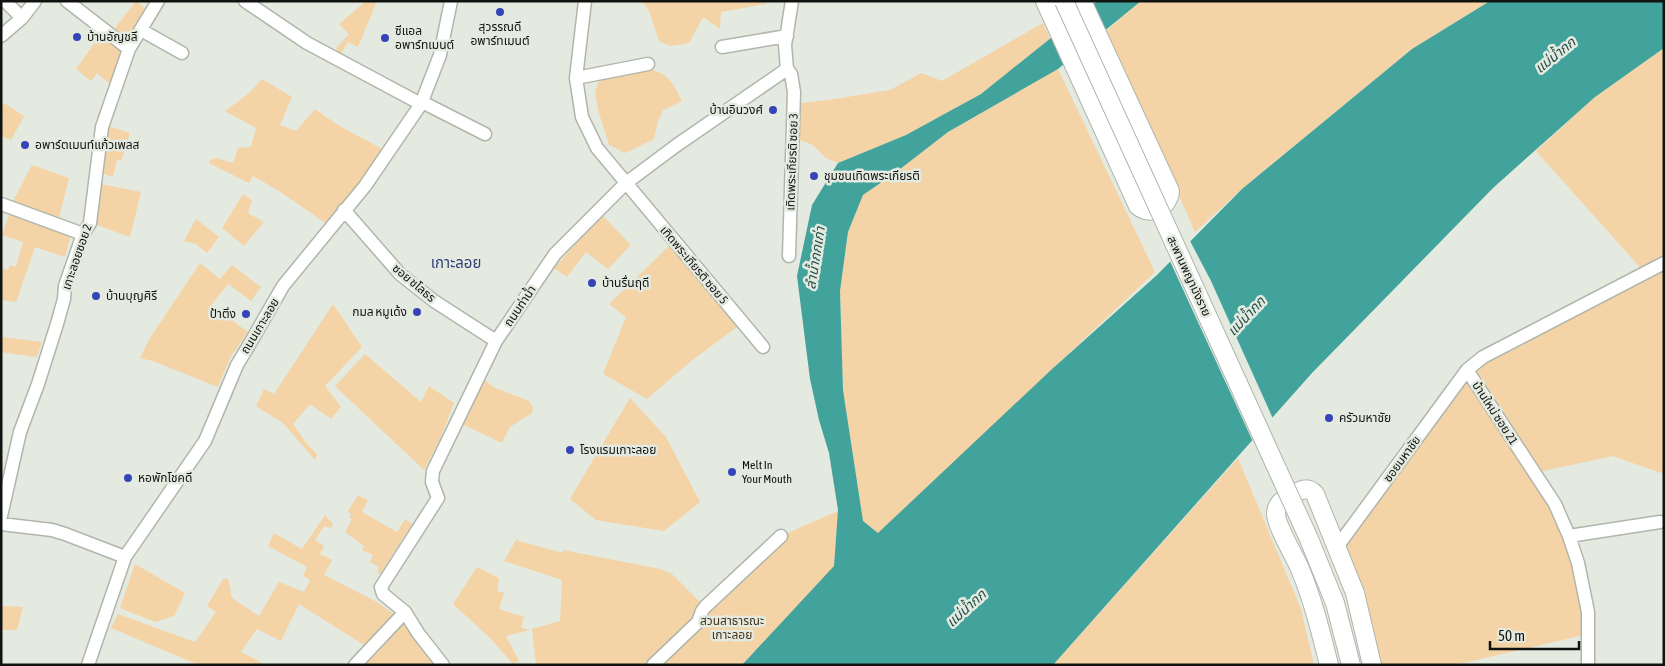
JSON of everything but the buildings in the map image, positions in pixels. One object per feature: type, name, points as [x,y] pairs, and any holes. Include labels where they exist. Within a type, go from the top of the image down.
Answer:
[{"type":"main road","points":[[1045,1],[1138,206],[1145,211],[1160,208],[1168,200],[1170,191],[1083,3]]},
{"type":"main road","name":"สะพานพญามังราย","points":[[1064,1],[1309,539],[1335,603],[1351,665]]},
{"type":"main road","points":[[1328,665],[1301,570],[1278,524],[1276,515],[1277,508],[1282,500],[1303,489],[1310,489],[1315,494],[1337,547],[1355,593],[1372,665]]},
{"type":"street","points":[[5,1],[22,18]]},
{"type":"street","points":[[1,36],[22,18],[35,1]]},
{"type":"street","points":[[67,1],[129,49]]},
{"type":"street","name":"เกาะลอยซอย 2","points":[[1,516],[20,432],[57,324],[64,299],[65,286],[83,234],[90,223],[102,127],[129,49],[158,1]]},
{"type":"street","points":[[245,1],[307,43],[421,103],[485,134]]},
{"type":"street","name":"ถนนเกาะลอย","points":[[88,665],[125,557],[205,441],[236,365],[284,286],[365,186],[421,103],[440,56],[451,1]]},
{"type":"street","name":"เทิดพระเกียรติ ซอย 5","points":[[585,1],[576,78],[582,117],[597,148],[764,347]]},
{"type":"street","points":[[787,69],[785,58],[792,1]]},
{"type":"street","points":[[141,30],[182,53]]},
{"type":"street","points":[[722,47],[787,36]]},
{"type":"street","points":[[576,78],[648,64]]},
{"type":"street","name":"ถนนท่าน้ำ","points":[[405,612],[383,594],[381,587],[438,498],[432,482],[433,471],[496,341],[555,254],[626,183],[685,139],[787,69]]},
{"type":"street","name":"เทิดพระเกียรติ ซอย 3","points":[[787,69],[794,92],[789,256]]},
{"type":"street","points":[[1,204],[83,234]]},
{"type":"street","name":"ซอย ชโลธร","points":[[344,210],[400,274],[434,301],[496,341]]},
{"type":"street","name":"บ้านใหม่ ซอย 21","points":[[1588,665],[1588,612],[1578,564],[1569,536],[1555,504],[1467,370],[1483,357],[1664,263]]},
{"type":"street","name":"ซอยมหาชัย","points":[[1337,547],[1467,370]]},
{"type":"street","points":[[1569,536],[1660,522]]},
{"type":"street","points":[[1,524],[65,534],[125,557]]},
{"type":"street","points":[[653,665],[698,622],[705,607],[781,536]]},
{"type":"street","points":[[355,665],[405,612],[418,633],[443,665]]},
{"type":"green space","points":[[136,1],[148,11],[128,45],[112,32]]},
{"type":"green space","points":[[366,1],[377,1],[358,47],[348,42],[340,55],[336,48],[349,34],[339,24]]},
{"type":"green space","points":[[642,1],[766,1],[766,4],[721,12],[720,29],[703,17],[689,43],[670,46],[659,41],[649,11]]},
{"type":"green space","points":[[1141,1],[1490,1],[1412,49],[1242,189],[1195,232],[1106,31]]},
{"type":"green space","points":[[1043,23],[1050,39],[981,94],[906,135],[838,163],[826,158],[813,145],[792,137],[794,104],[890,90],[921,73],[942,81]]},
{"type":"green space","points":[[101,34],[124,51],[109,83],[97,73],[91,81],[76,69]]},
{"type":"green space","points":[[1664,48],[1664,263],[1645,273],[1536,151],[1595,97]]},
{"type":"green space","points":[[636,65],[653,70],[669,79],[682,101],[663,110],[658,121],[654,139],[625,153],[609,145],[598,110],[595,91],[602,73]]},
{"type":"green space","points":[[1058,69],[1155,272],[878,534],[863,522],[843,390],[840,291],[848,232],[863,195],[948,132]]},
{"type":"green space","points":[[262,79],[292,97],[280,125],[296,131],[315,109],[336,124],[384,150],[327,224],[279,191],[253,176],[249,183],[209,163],[210,160],[217,158],[233,163],[238,148],[251,147],[256,128],[225,111],[248,94]]},
{"type":"green space","points":[[4,103],[24,116],[11,140],[1,136],[1,107]]},
{"type":"green space","points":[[108,126],[130,133],[121,161],[117,160],[113,177],[101,173]]},
{"type":"green space","points":[[32,165],[69,178],[59,218],[13,201]]},
{"type":"green space","points":[[101,184],[141,192],[130,237],[94,224]]},
{"type":"green space","points":[[243,194],[252,200],[248,213],[264,222],[244,246],[222,228]]},
{"type":"green space","points":[[9,215],[71,235],[65,257],[35,247],[16,302],[1,300],[1,268],[8,270],[10,265],[16,267],[23,242],[2,235]]},
{"type":"green space","points":[[602,215],[631,245],[608,269],[586,252],[567,277],[554,268]]},
{"type":"green space","points":[[196,219],[219,237],[207,253],[196,244],[184,241]]},
{"type":"green space","points":[[670,245],[740,325],[691,361],[647,399],[603,374],[626,317],[609,304]]},
{"type":"green space","points":[[200,263],[220,279],[232,265],[261,287],[251,301],[228,284],[211,305],[248,332],[231,356],[218,387],[153,361],[140,358],[150,338]]},
{"type":"green space","points":[[1664,264],[1664,474],[1613,456],[1534,473],[1578,563],[1588,634],[1455,665],[1377,665],[1337,547],[1467,370]]},
{"type":"green space","points":[[333,304],[362,347],[325,386],[341,407],[331,419],[310,404],[293,424],[307,444],[317,454],[315,460],[283,423],[256,406],[264,389],[274,394]]},
{"type":"green space","points":[[1,337],[42,342],[37,357],[1,352]]},
{"type":"green space","points":[[365,354],[421,402],[429,386],[454,403],[440,439],[424,470],[335,386]]},
{"type":"green space","points":[[484,379],[493,387],[529,401],[533,408],[532,413],[510,427],[502,443],[460,423]]},
{"type":"green space","points":[[630,398],[666,437],[700,502],[664,531],[596,520],[570,499]]},
{"type":"green space","points":[[1238,458],[1301,609],[1314,665],[1053,665]]},
{"type":"green space","points":[[358,495],[368,500],[362,512],[397,532],[405,519],[412,524],[380,574],[377,573],[379,567],[370,562],[373,555],[362,550],[364,546],[345,532],[352,519],[349,517],[351,514],[348,511]]},
{"type":"green space","name":"สวนสาธารณะ เกาะลอย","points":[[838,511],[834,567],[742,665],[536,665],[532,629],[560,621],[562,580],[504,561],[517,538],[518,541],[563,553],[563,550],[660,569],[672,574],[705,607],[781,536]]},
{"type":"green space","points":[[325,515],[333,524],[331,528],[324,526],[315,540],[324,546],[320,554],[332,560],[324,575],[375,601],[397,616],[367,647],[299,604],[281,641],[257,629],[241,652],[266,665],[199,665],[111,628],[118,614],[195,642],[216,612],[207,606],[223,579],[228,578],[232,598],[259,616],[279,582],[304,592],[310,580],[303,576],[307,567],[268,546],[274,533],[302,549]]},
{"type":"green space","points":[[135,564],[185,593],[174,616],[155,622],[120,608]]},
{"type":"green space","points":[[477,567],[499,578],[497,591],[504,593],[499,609],[524,617],[521,627],[529,630],[506,636],[519,661],[513,664],[490,638],[453,604]]},
{"type":"green space","points":[[1,606],[23,607],[17,630],[1,630]]},
{"type":"green space","points":[[405,612],[443,665],[355,665]]},
{"type":"water","points":[[1097,1],[1141,1],[1058,69],[948,132],[863,195],[848,232],[840,291],[843,390],[863,521],[878,533],[1051,370],[1157,275],[1242,189],[1412,49],[1490,1],[1664,1],[1664,48],[1595,97],[1493,188],[1312,373],[1053,665],[742,665],[834,566],[838,510],[829,453],[810,379],[797,276],[812,205],[838,163],[906,135],[981,94]]},
{"type":"pier","points":[[1189,239],[1211,281],[1274,421],[1254,444],[1169,259]]},
{"type":"place","name":"สุวรรณดี อพาร์ทเมนต์","points":[[500,12]]},
{"type":"place","name":"บ้านอัญชลี","points":[[77,37]]},
{"type":"place","name":"ซีแอล อพาร์ทเมนต์","points":[[385,38]]},
{"type":"place","name":"บ้านอินวงศ์","points":[[773,110]]},
{"type":"place","name":"อพาร์ตเมนท์แก้วเพลส","points":[[25,145]]},
{"type":"place","name":"ชุมชนเทิดพระเกียรติ","points":[[814,176]]},
{"type":"place","name":"บ้านรื่นฤดี","points":[[592,283]]},
{"type":"place","name":"บ้านบุญศิรี","points":[[96,296]]},
{"type":"place","name":"กมล หมูเด้ง","points":[[417,312]]},
{"type":"place","name":"ป้าติ่ง","points":[[246,314]]},
{"type":"place","name":"ครัวมหาชัย","points":[[1329,418]]},
{"type":"place","name":"โรงแรมเกาะลอย","points":[[570,450]]},
{"type":"place","name":"Melt In Your Mouth","points":[[732,472]]},
{"type":"place","name":"หอพักโชคดี","points":[[128,478]]},
{"type":"district","name":"เกาะลอย","points":[[456,263]]},
{"type":"water label","name":"แม่น้ำกก","points":[[1555,55]]},
{"type":"water label","name":"ลำน้ำกกเก่า","points":[[815,258]]},
{"type":"water label","name":"แม่น้ำกก","points":[[1246,316]]},
{"type":"water label","name":"แม่น้ำกก","points":[[966,608]]}]
